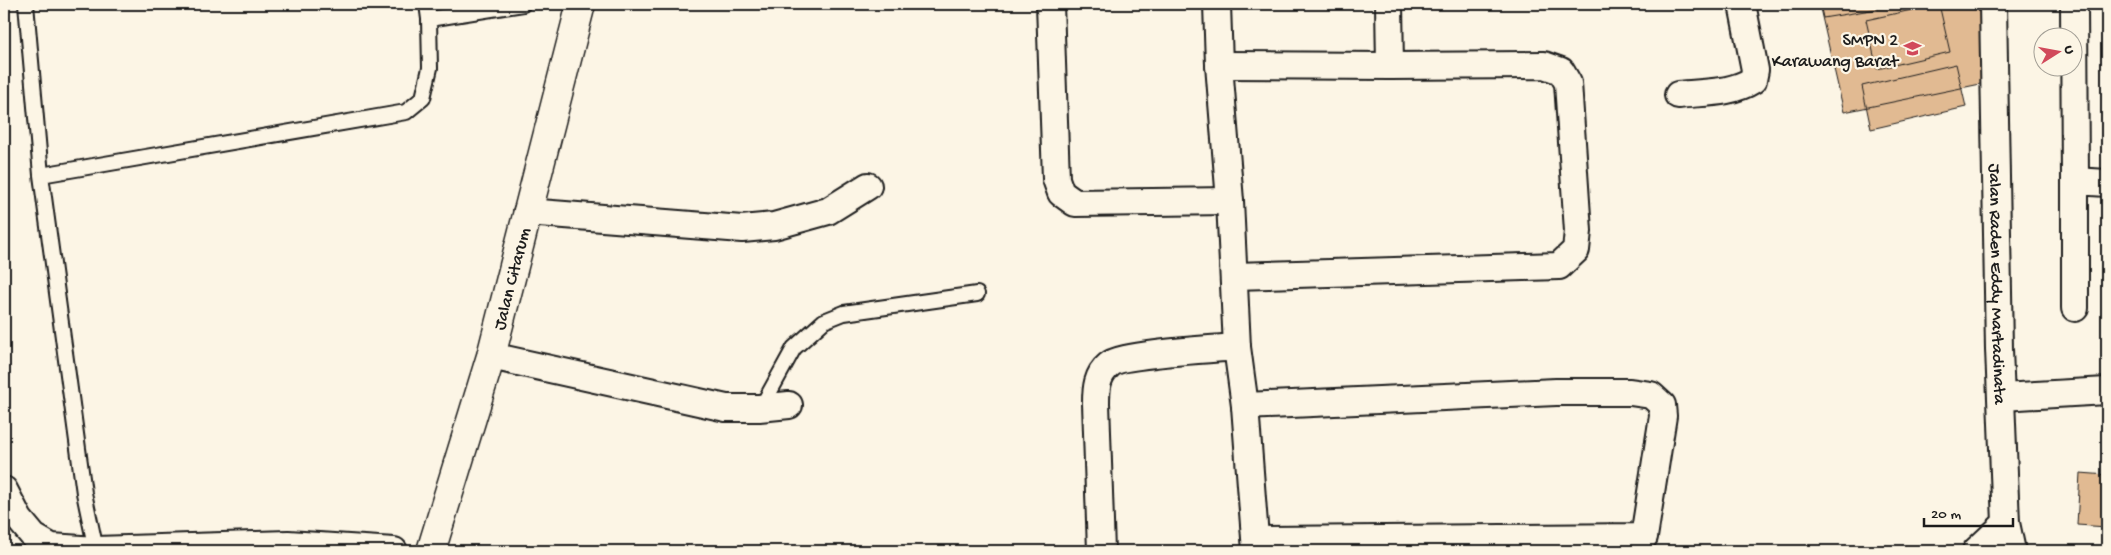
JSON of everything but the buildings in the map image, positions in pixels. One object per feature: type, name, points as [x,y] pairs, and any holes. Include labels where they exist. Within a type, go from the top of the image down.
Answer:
[{"type":"street","name":"Jalan Citarum","points":[[431,551],[491,356],[581,4]]},
{"type":"street","points":[[1050,4],[1056,179],[1061,193],[1075,203],[1230,201]]},
{"type":"street","points":[[1217,4],[1218,65],[1230,201],[1237,347],[1245,406],[1256,546],[1643,544],[1663,416],[1662,405],[1651,395],[1630,392],[1556,392],[1245,406]]},
{"type":"street","points":[[1389,4],[1390,66]]},
{"type":"street","points":[[1678,95],[1727,90],[1745,85],[1753,80],[1755,70],[1742,4]]},
{"type":"street","name":"Jalan Raden Eddy Martadinata","points":[[1993,4],[1998,349],[2002,397],[2006,523],[2012,551]]},
{"type":"street","points":[[2074,4],[2075,308]]},
{"type":"street","points":[[1218,65],[1544,65],[1561,71],[1568,83],[1578,231],[1576,250],[1559,266],[1234,276]]},
{"type":"street","points":[[2075,181],[2107,183]]},
{"type":"street","points":[[527,212],[742,228],[774,226],[828,211],[868,186]]},
{"type":"street","points":[[1100,551],[1097,380],[1110,364],[1135,356],[1237,347]]},
{"type":"street","points":[[491,356],[726,408],[761,408],[789,405]]},
{"type":"street","points":[[2002,397],[2107,391]]},
{"type":"street","points":[[4,490],[19,519],[34,537],[51,547],[96,550],[288,544],[394,551]]},
{"type":"street","points":[[1976,551],[2006,523]]},
{"type":"lane","points":[[26,4],[41,175],[84,492],[96,550]]},
{"type":"lane","points":[[41,175],[406,112],[423,98],[430,68],[427,4]]},
{"type":"lane","points":[[429,19],[523,4]]},
{"type":"lane","points":[[761,408],[794,348],[824,321],[844,313],[977,294]]},
{"type":"place","name":"SMPN 2 Karawang Barat","points":[[1912,49]]}]
